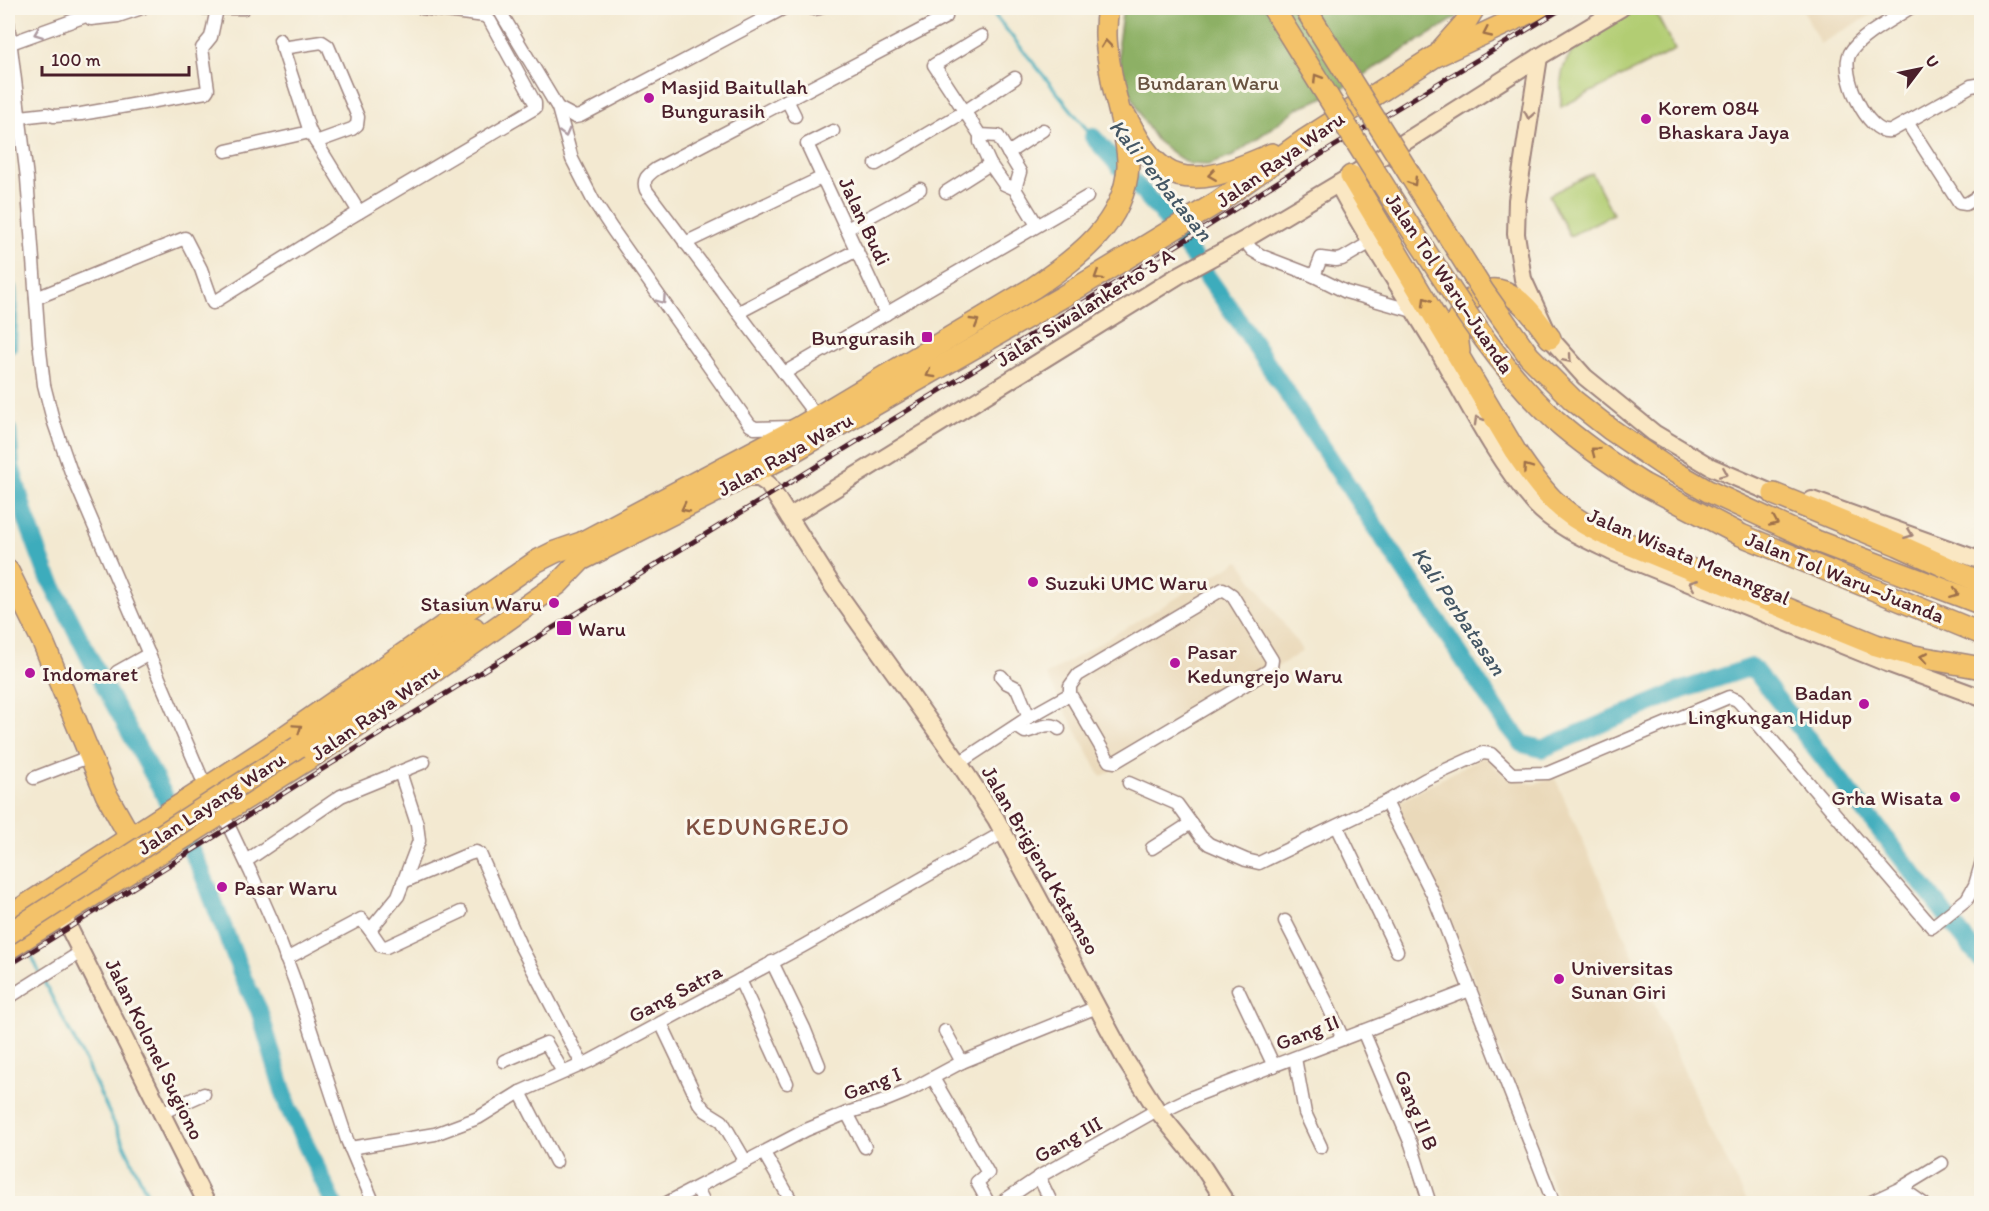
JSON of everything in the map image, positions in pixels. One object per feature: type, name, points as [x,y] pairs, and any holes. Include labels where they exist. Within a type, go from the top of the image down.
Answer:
[{"type":"highway","name":"Jalan Raya Waru","points":[[16,940],[193,833],[324,749],[558,584],[581,552],[809,422],[1033,288],[1069,263],[1097,237],[1115,210],[1123,190],[1128,166],[1104,31],[1108,8]]},
{"type":"highway","name":"Jalan Tol Waru–Juanda","points":[[1273,8],[1434,265],[1495,353],[1556,420],[1619,469],[1643,484],[1741,535],[1982,634]]},
{"type":"highway","name":"Jalan Tol Waru–Juanda","points":[[1305,8],[1477,282],[1529,356],[1573,400],[1610,429],[1666,467],[1708,491],[1816,541],[1982,604]]},
{"type":"highway","points":[[1434,57],[1465,24],[1474,8]]},
{"type":"highway","points":[[1512,8],[1520,10],[1524,8]]},
{"type":"highway","points":[[1434,57],[1539,8]]},
{"type":"highway","name":"Jalan Raya Waru","points":[[15,912],[373,677],[537,561],[555,552],[581,552],[780,459],[1064,296],[1188,221],[1266,169],[1306,139],[1434,57]]},
{"type":"highway","points":[[1113,81],[1123,110],[1145,149],[1166,171],[1180,175],[1206,176],[1227,172],[1306,139]]},
{"type":"highway","points":[[1345,180],[1462,363],[1515,451],[1541,488],[1559,507],[1585,525],[1876,645],[1914,656],[1982,668]]},
{"type":"highway","points":[[1462,363],[1456,336],[1458,316],[1471,297],[1487,290],[1502,291],[1512,296],[1532,314],[1550,338]]},
{"type":"highway","points":[[1774,494],[1898,545],[1982,583]]},
{"type":"highway","name":"Jalan Layang Waru","points":[[16,940],[440,648],[472,620],[581,552]]},
{"type":"highway","points":[[8,571],[43,642],[110,805],[110,828],[103,850],[96,860]]},
{"type":"highway","points":[[106,794],[123,810],[148,826]]},
{"type":"highway","points":[[106,794],[148,826],[160,853]]},
{"type":"street","points":[[9,44],[108,8]]},
{"type":"street","points":[[69,21],[118,16],[142,8]]},
{"type":"street","points":[[20,117],[81,114],[206,92],[208,89],[202,48],[211,37],[211,8],[244,8]]},
{"type":"street","points":[[36,297],[185,238],[201,269],[213,303],[359,212],[533,110],[534,104],[515,66],[485,16],[422,8]]},
{"type":"street","points":[[498,8],[558,108],[572,159],[592,200],[750,425],[755,428],[809,422],[784,373],[646,190],[644,181],[656,169],[946,17]]},
{"type":"street","points":[[558,108],[575,117],[580,116],[784,8]]},
{"type":"street","points":[[811,8],[820,8]]},
{"type":"street","name":"Jalan Siwalankerto 3 A","points":[[789,517],[1181,274],[1215,257],[1345,180],[1621,8]]},
{"type":"street","points":[[1910,8],[1856,45],[1850,54],[1847,70],[1855,94],[1871,124],[1885,132],[1895,129],[1971,86],[1982,87]]},
{"type":"street","points":[[8,23],[20,117],[39,342],[44,385],[53,420],[71,472],[206,788]]},
{"type":"street","points":[[982,36],[934,64],[980,135],[980,142],[990,164],[1004,184],[1015,189],[1037,225]]},
{"type":"street","points":[[226,151],[313,137],[352,129],[357,125],[358,117],[328,46],[322,42],[281,44],[313,137],[359,212]]},
{"type":"street","points":[[1539,57],[1520,178],[1516,234],[1523,279],[1550,338],[1585,377],[1654,433],[1711,467],[1774,494],[1811,499],[1982,561]]},
{"type":"street","points":[[515,66],[530,59]]},
{"type":"street","points":[[876,164],[964,112],[1015,78]]},
{"type":"street","points":[[787,100],[795,116]]},
{"type":"street","points":[[1907,122],[1959,203],[1966,204],[1982,194]]},
{"type":"street","points":[[1008,153],[1043,130]]},
{"type":"street","name":"Jalan Budi","points":[[833,131],[807,144],[886,314]]},
{"type":"street","points":[[980,135],[998,136],[1020,172],[1015,189]]},
{"type":"street","points":[[946,192],[990,164]]},
{"type":"street","points":[[685,243],[823,177]]},
{"type":"street","name":"Jalan Wisata Menanggal","points":[[1345,180],[1371,242],[1508,470],[1535,504],[1561,525],[1612,552],[1887,663],[1982,698]]},
{"type":"street","points":[[847,229],[920,189]]},
{"type":"street","points":[[784,373],[1087,197]]},
{"type":"street","points":[[1244,240],[1252,250],[1262,256],[1314,276],[1346,292],[1413,311]]},
{"type":"street","points":[[1314,276],[1321,258],[1342,259],[1371,242]]},
{"type":"street","points":[[743,310],[857,250]]},
{"type":"street","points":[[743,478],[759,478],[768,484],[771,470],[780,459]]},
{"type":"street","name":"Jalan Brigjend Katamso","points":[[768,484],[832,585],[959,763],[1004,832],[1097,1007],[1158,1112],[1201,1164],[1227,1203]]},
{"type":"street","points":[[1223,589],[1232,594],[1272,660],[1268,670],[1115,762],[1109,761],[1070,694],[1070,686],[1078,675],[1223,589]]},
{"type":"street","points":[[117,672],[148,654]]},
{"type":"street","points":[[1001,676],[1006,683],[1017,688],[1029,717]]},
{"type":"street","points":[[959,763],[1029,717],[1070,694]]},
{"type":"street","points":[[1129,783],[1177,804],[1201,837],[1209,844],[1258,863],[1386,802],[1426,779],[1486,752],[1512,774],[1548,773],[1729,697],[1741,704],[1932,927],[1967,899],[1975,885],[1982,861]]},
{"type":"street","points":[[1016,726],[1025,732],[1051,724],[1059,729]]},
{"type":"street","points":[[34,778],[91,756]]},
{"type":"street","points":[[246,861],[341,796],[424,762]]},
{"type":"street","points":[[370,930],[395,901],[419,841],[417,824],[400,772]]},
{"type":"street","points":[[1386,802],[1433,895],[1554,1203]]},
{"type":"street","points":[[223,814],[246,861],[286,959],[350,1148],[374,1203]]},
{"type":"street","points":[[1152,848],[1191,824]]},
{"type":"street","points":[[1337,826],[1396,951]]},
{"type":"street","name":"Gang Satra","points":[[350,1148],[435,1134],[478,1118],[520,1092],[582,1064],[661,1023],[1004,832]]},
{"type":"street","points":[[403,882],[470,854],[476,852],[480,854],[519,943],[582,1064]]},
{"type":"street","points":[[286,959],[361,919],[381,946],[386,947],[461,912]]},
{"type":"street","name":"Jalan Kolonel Sugiono","points":[[62,914],[207,1203]]},
{"type":"street","points":[[1285,921],[1343,1039]]},
{"type":"street","points":[[8,998],[81,952]]},
{"type":"street","points":[[772,962],[819,1065]]},
{"type":"street","points":[[740,980],[787,1083]]},
{"type":"street","points":[[1238,990],[1274,1066]]},
{"type":"street","name":"Gang II","points":[[1158,1112],[1470,990]]},
{"type":"street","name":"Gang I","points":[[665,1203],[698,1188],[806,1130],[879,1103],[962,1062],[1097,1007]]},
{"type":"street","points":[[661,1023],[699,1103],[706,1111],[722,1121],[746,1162]]},
{"type":"street","points":[[945,1031],[962,1062]]},
{"type":"street","name":"Gang II B","points":[[1363,1031],[1411,1144],[1430,1203]]},
{"type":"street","points":[[504,1062],[546,1043],[563,1072]]},
{"type":"street","points":[[1295,1058],[1305,1113],[1321,1147]]},
{"type":"street","points":[[933,1078],[988,1173],[977,1182],[988,1203]]},
{"type":"street","points":[[520,1092],[556,1162]]},
{"type":"street","points":[[161,1113],[204,1094]]},
{"type":"street","name":"Gang III","points":[[999,1203],[1039,1177],[1158,1112]]},
{"type":"street","points":[[847,1113],[865,1147]]},
{"type":"street","points":[[764,1153],[792,1203]]},
{"type":"street","points":[[1867,1203],[1901,1188],[1942,1163]]},
{"type":"street","points":[[1039,1177],[1052,1203]]},
{"type":"street","points":[[698,1188],[705,1203]]},
{"type":"street","points":[[1901,1188],[1924,1203]]},
{"type":"shaded area","points":[[1802,8],[1883,8],[1820,44]]},
{"type":"shaded area","name":"Pasar Kedungrejo Waru","points":[[1239,561],[1303,651],[1101,777],[1046,675]]},
{"type":"shaded area","name":"Universitas Sunan Giri","points":[[1482,757],[1491,760],[1497,769],[1509,778],[1534,784],[1555,778],[1706,1121],[1748,1203],[1560,1203],[1504,1066],[1469,967],[1391,806]]},
{"type":"green space","name":"Bundaran Waru","points":[[1123,8],[1464,8],[1456,18],[1333,94],[1300,107],[1233,156],[1208,165],[1189,164],[1178,157],[1157,141],[1143,120],[1121,72],[1118,43]]},
{"type":"green space","points":[[1637,8],[1653,8],[1675,50],[1561,107],[1562,74],[1573,51],[1592,34]]},
{"type":"green space","points":[[1592,173],[1613,214],[1570,236],[1549,195]]},
{"type":"waterway","name":"Kali Perbatasan","points":[[989,8],[1093,137]]},
{"type":"waterway","name":"Kali Perbatasan","points":[[1093,137],[1161,212],[1241,324],[1502,718],[1523,744],[1542,749],[1682,690],[1752,667],[1982,961]]},
{"type":"waterway","points":[[8,289],[8,346]]},
{"type":"waterway","points":[[8,430],[11,466],[26,518],[46,572],[103,684],[163,793],[201,870],[244,980],[259,1010],[288,1107],[334,1204]]},
{"type":"waterway","points":[[8,896],[11,905]]},
{"type":"waterway","points":[[27,945],[40,974]]},
{"type":"waterway","points":[[43,980],[82,1055],[152,1204]]},
{"type":"railway","points":[[8,966],[308,778],[1200,231],[1333,147],[1563,8]]},
{"type":"place","name":"Masjid Baitullah Bungurasih","points":[[649,98]]},
{"type":"place","name":"Korem 084 Bhaskara Jaya","points":[[1646,119]]},
{"type":"place","name":"Bungurasih","points":[[927,337]]},
{"type":"place","name":"Suzuki UMC Waru","points":[[1033,582]]},
{"type":"place","name":"Stasiun Waru","points":[[554,603]]},
{"type":"place","name":"Waru","points":[[564,628]]},
{"type":"place","name":"Pasar Kedungrejo Waru","points":[[1175,663]]},
{"type":"place","name":"Indomaret","points":[[30,673]]},
{"type":"place","name":"Badan Lingkungan Hidup","points":[[1864,704]]},
{"type":"place","name":"Grha Wisata","points":[[1955,797]]},
{"type":"place","name":"Pasar Waru","points":[[222,887]]},
{"type":"place","name":"Universitas Sunan Giri","points":[[1559,979]]},
{"type":"district","name":"KEDUNGREJO","points":[[768,826]]}]
